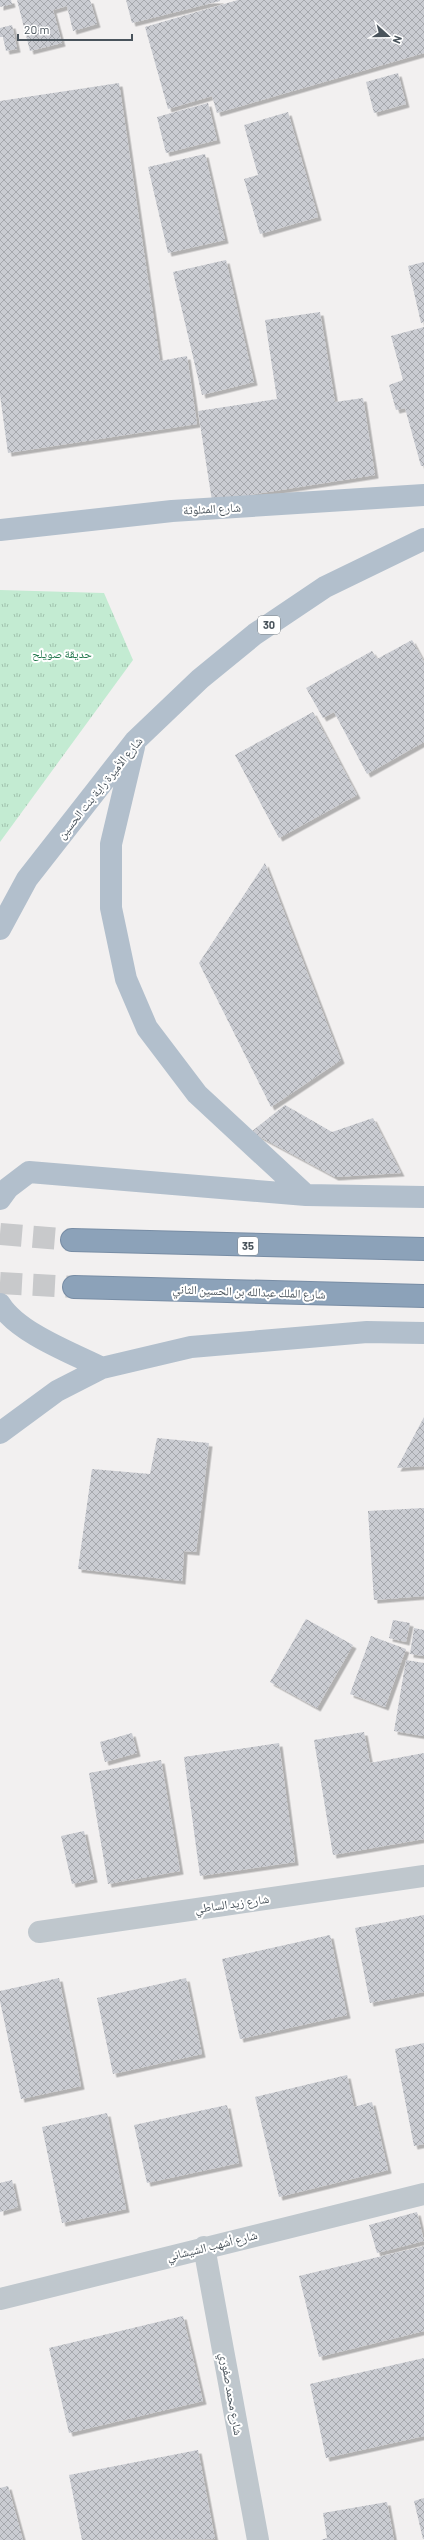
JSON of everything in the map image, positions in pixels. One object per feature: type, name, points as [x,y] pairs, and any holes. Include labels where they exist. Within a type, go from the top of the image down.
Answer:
[{"type":"highway","name":"35","points":[[72,1240],[424,1249]]},
{"type":"highway","name":"شارع الملك عبدالله بن الحسين الثاني","points":[[74,1287],[424,1296]]},
{"type":"main road","name":"شارع المثلوثة","points":[[0,530],[172,511],[424,495]]},
{"type":"main road","name":"شارع الأميرة راية بنت الحسين","points":[[0,929],[28,878],[135,741],[200,679],[255,634],[325,587],[424,539]]},
{"type":"main road","points":[[135,741],[111,844],[111,908],[126,979],[147,1028],[197,1094],[306,1195]]},
{"type":"main road","points":[[0,1199],[8,1188],[29,1172],[306,1195],[424,1197]]},
{"type":"main road","points":[[0,1304],[4,1311],[25,1328],[102,1368]]},
{"type":"main road","points":[[0,1433],[57,1391],[102,1368],[191,1346],[367,1332],[424,1333]]},
{"type":"street","name":"شارع زيد الساطي","points":[[39,1932],[424,1876]]},
{"type":"street","name":"شارع أشهب الشيشاني","points":[[0,2299],[204,2247],[424,2194]]},
{"type":"street","name":"شارع محمد صفوري","points":[[204,2247],[258,2540]]},
{"type":"green space","name":"حديقة صويلح","points":[[0,590],[104,593],[133,660],[0,842]]},
{"type":"building","points":[[0,0],[11,0],[12,4],[0,7]]},
{"type":"building","points":[[17,0],[90,0],[97,24],[73,31],[67,6],[53,10],[62,43],[30,51]]},
{"type":"building","points":[[126,0],[220,0],[220,1],[132,23]]},
{"type":"building","points":[[238,0],[424,0],[424,53],[217,113],[212,96],[168,109],[145,27]]},
{"type":"building","points":[[12,25],[17,49],[6,51],[3,37],[0,37],[0,28]]},
{"type":"building","points":[[398,73],[406,104],[374,113],[366,82]]},
{"type":"building","points":[[119,83],[160,361],[187,356],[197,424],[8,453],[0,395],[0,101]]},
{"type":"building","points":[[208,103],[217,140],[166,153],[157,117]]},
{"type":"building","points":[[288,112],[318,217],[260,234],[244,179],[258,175],[244,125]]},
{"type":"building","points":[[205,154],[225,240],[168,253],[148,167]]},
{"type":"building","points":[[226,260],[254,382],[202,395],[173,272]]},
{"type":"building","points":[[424,262],[424,322],[421,323],[408,266]]},
{"type":"building","points":[[320,312],[335,402],[363,398],[375,475],[212,501],[198,411],[277,399],[265,320]]},
{"type":"building","points":[[424,327],[424,466],[421,466],[405,408],[396,410],[389,385],[403,380],[391,336]]},
{"type":"building","points":[[412,640],[424,662],[424,742],[367,774],[334,712],[323,718],[306,688],[372,651],[377,659]]},
{"type":"building","points":[[313,712],[357,795],[279,838],[235,755]]},
{"type":"building","points":[[265,863],[341,1060],[271,1107],[199,963]]},
{"type":"building","points":[[285,1105],[332,1132],[373,1118],[401,1173],[335,1177],[251,1132]]},
{"type":"building","points":[[424,1417],[424,1466],[397,1468]]},
{"type":"building","points":[[157,1438],[209,1443],[196,1552],[184,1551],[182,1581],[78,1569],[92,1469],[150,1474]]},
{"type":"building","points":[[424,1508],[424,1596],[374,1600],[368,1511]]},
{"type":"building","points":[[306,1619],[353,1645],[317,1708],[270,1682]]},
{"type":"building","points":[[393,1620],[410,1623],[406,1642],[389,1638]]},
{"type":"building","points":[[414,1628],[424,1630],[424,1656],[410,1654]]},
{"type":"building","points":[[371,1636],[406,1649],[385,1707],[350,1694]]},
{"type":"building","points":[[406,1660],[424,1663],[424,1736],[394,1731]]},
{"type":"building","points":[[364,1732],[370,1763],[424,1753],[424,1839],[333,1855],[314,1740]]},
{"type":"building","points":[[132,1733],[137,1753],[105,1762],[100,1742]]},
{"type":"building","points":[[279,1743],[295,1862],[200,1876],[184,1757]]},
{"type":"building","points":[[161,1760],[180,1871],[108,1884],[89,1773]]},
{"type":"building","points":[[84,1831],[94,1879],[72,1884],[61,1836]]},
{"type":"building","points":[[424,1915],[424,1992],[370,2003],[355,1928]]},
{"type":"building","points":[[330,1935],[347,2015],[240,2039],[222,1959]]},
{"type":"building","points":[[59,1978],[81,2086],[21,2099],[0,2001],[0,1991]]},
{"type":"building","points":[[186,1978],[202,2054],[113,2074],[97,1998]]},
{"type":"building","points":[[424,2043],[424,2144],[414,2146],[395,2049]]},
{"type":"building","points":[[347,2075],[354,2107],[372,2102],[388,2170],[279,2197],[255,2097]]},
{"type":"building","points":[[227,2105],[239,2163],[147,2183],[134,2125]]},
{"type":"building","points":[[107,2113],[126,2209],[62,2223],[42,2127]]},
{"type":"building","points":[[12,2180],[18,2207],[0,2212],[0,2183]]},
{"type":"building","points":[[417,2212],[424,2241],[377,2253],[369,2225]]},
{"type":"building","points":[[424,2246],[424,2331],[319,2357],[299,2276]]},
{"type":"building","points":[[183,2316],[203,2401],[69,2433],[49,2348]]},
{"type":"building","points":[[424,2358],[424,2436],[326,2458],[310,2384]]},
{"type":"building","points":[[198,2450],[215,2539],[82,2540],[69,2475]]},
{"type":"building","points":[[8,2486],[23,2540],[0,2540],[0,2488]]},
{"type":"building","points":[[424,2498],[424,2539],[423,2539],[414,2501]]},
{"type":"building","points":[[387,2502],[394,2540],[321,2540],[327,2538],[323,2513]]},
{"type":"tunnel","points":[[0,1234],[72,1240]]},
{"type":"tunnel","points":[[0,1283],[74,1287]]}]
